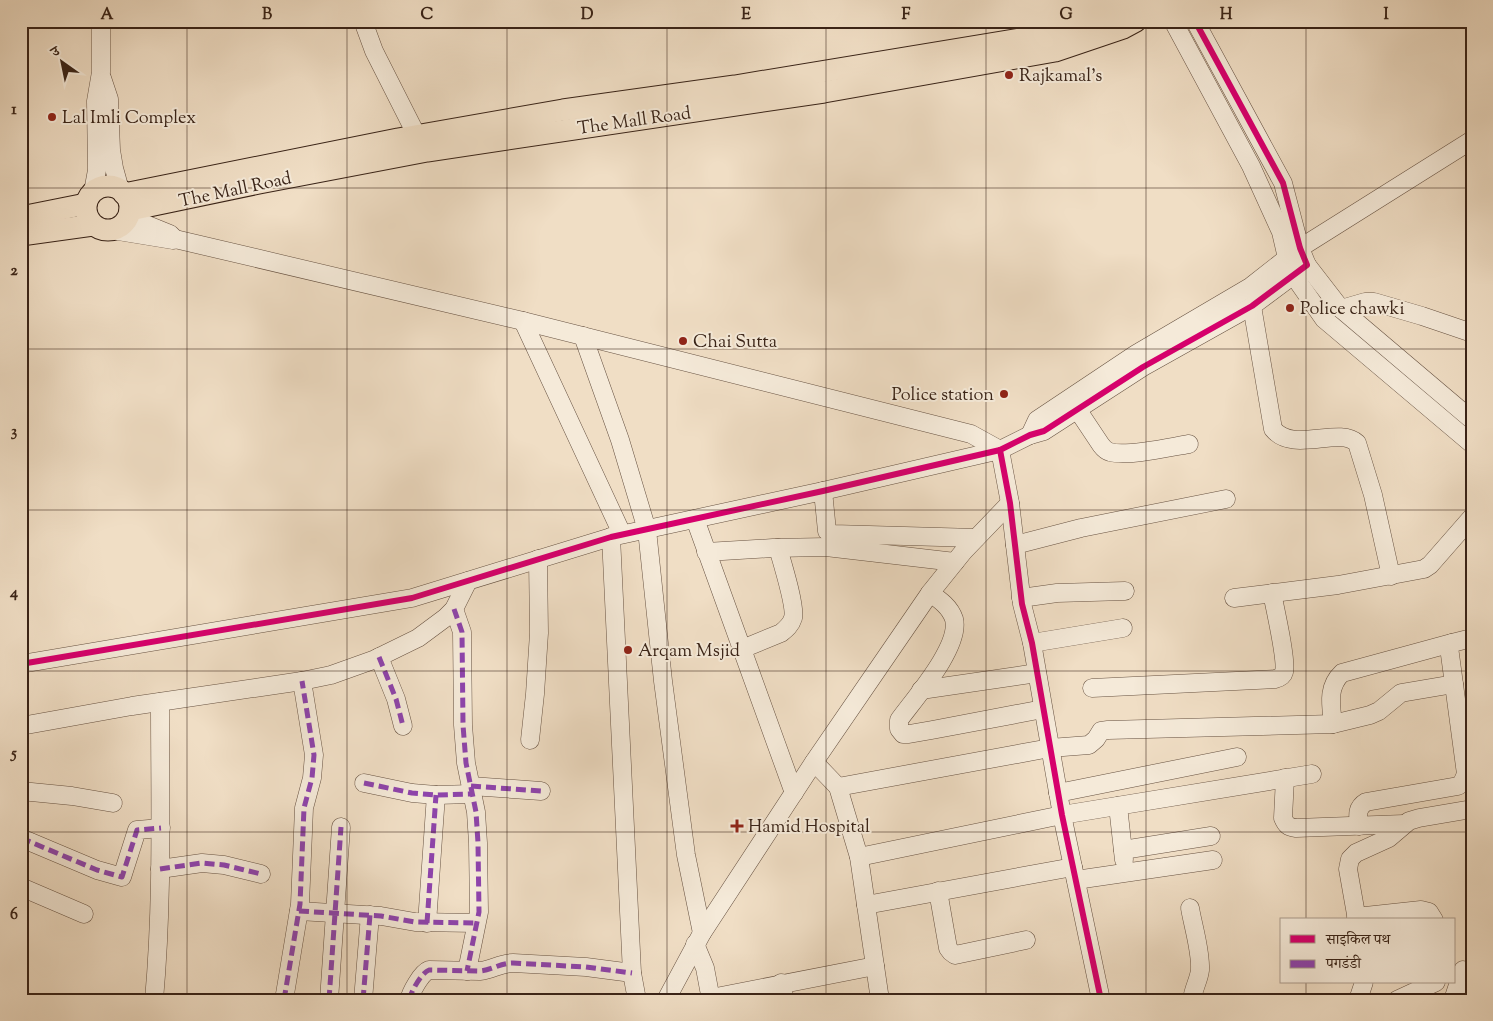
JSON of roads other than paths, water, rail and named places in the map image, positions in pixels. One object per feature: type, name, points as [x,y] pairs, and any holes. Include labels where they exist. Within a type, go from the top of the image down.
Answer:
[{"type":"main road","name":"The Mall Road","points":[[938,62],[1089,21]]},
{"type":"main road","name":"The Mall Road","points":[[21,235],[410,143],[595,116],[735,86],[938,62],[1055,51],[1123,28],[1136,21]]},
{"type":"main road","points":[[21,217],[90,198],[106,186],[118,211],[88,219],[86,212],[90,198]]},
{"type":"street","points":[[90,198],[97,170],[96,101],[101,72],[101,21]]},
{"type":"street","points":[[363,21],[410,143]]},
{"type":"street","points":[[1173,21],[1251,166],[1324,319],[1472,444]]},
{"type":"street","points":[[1195,21],[1283,183],[1293,253]]},
{"type":"street","points":[[101,72],[109,98],[111,150],[118,211],[175,238],[583,336],[971,434],[1000,450]]},
{"type":"street","points":[[1030,435],[1037,420],[1136,354],[1250,287],[1293,253],[1472,140]]},
{"type":"street","points":[[21,664],[412,598],[617,536],[1000,450],[1030,435],[1044,432],[1142,367],[1252,306],[1301,271]]},
{"type":"street","points":[[1301,271],[1341,309],[1472,420]]},
{"type":"street","points":[[1341,309],[1365,302],[1374,302],[1472,333]]},
{"type":"street","points":[[1252,306],[1273,429],[1282,437],[1308,440],[1347,437],[1357,443],[1373,495],[1391,576]]},
{"type":"street","points":[[522,321],[617,536],[632,973],[637,1000]]},
{"type":"street","points":[[583,336],[620,440],[647,530],[663,680],[686,855],[698,938],[711,999],[783,992],[875,966]]},
{"type":"street","points":[[1078,409],[1106,451],[1127,453],[1188,444]]},
{"type":"street","points":[[1000,450],[1010,503],[1021,598],[1032,643],[1062,815],[1101,1000]]},
{"type":"street","points":[[823,491],[827,531],[833,534],[976,538]]},
{"type":"street","points":[[1015,546],[1081,528],[1226,499]]},
{"type":"street","points":[[666,1000],[698,938],[814,762],[930,593],[976,538],[1010,503]]},
{"type":"street","points":[[1234,598],[1338,585],[1424,569],[1430,565],[1472,517]]},
{"type":"street","points":[[695,519],[794,793]]},
{"type":"street","points":[[706,552],[826,547],[955,562]]},
{"type":"street","points":[[742,649],[781,634],[793,619],[793,607],[778,548]]},
{"type":"street","points":[[530,740],[539,634],[538,559]]},
{"type":"street","points":[[21,726],[331,675],[379,657],[418,638],[454,609],[468,581]]},
{"type":"street","points":[[1021,598],[1057,593],[1125,591]]},
{"type":"street","points":[[930,593],[945,604],[953,617],[952,640],[946,655],[899,720],[899,729],[903,734],[1043,709]]},
{"type":"street","points":[[1092,688],[1275,679],[1281,677],[1284,672],[1284,657],[1272,593]]},
{"type":"street","points":[[454,609],[462,632],[466,763],[476,812],[478,843],[479,912],[467,971]]},
{"type":"street","points":[[1032,643],[1123,628]]},
{"type":"street","points":[[1333,724],[1332,687],[1342,673],[1472,638]]},
{"type":"street","points":[[1359,826],[1358,811],[1360,806],[1366,802],[1458,786],[1462,783],[1466,774],[1449,648],[1452,643]]},
{"type":"street","points":[[379,657],[398,704],[403,726]]},
{"type":"street","points":[[920,690],[1037,672]]},
{"type":"street","points":[[284,1000],[299,911],[304,808],[312,778],[314,754],[302,681]]},
{"type":"street","points":[[838,787],[1050,748],[1089,745],[1101,731],[1108,730],[1333,724],[1379,711],[1401,693],[1454,684]]},
{"type":"street","points":[[154,1000],[159,943],[160,702]]},
{"type":"street","points":[[1058,793],[1237,757]]},
{"type":"street","points":[[814,762],[838,787],[859,857],[880,1000]]},
{"type":"street","points":[[859,857],[1062,815],[1312,774]]},
{"type":"street","points":[[1285,778],[1283,818],[1285,824],[1289,827],[1404,824],[1419,818],[1472,809]]},
{"type":"street","points":[[364,783],[412,793],[436,795],[471,790],[541,790]]},
{"type":"street","points":[[21,791],[72,796],[113,803]]},
{"type":"street","points":[[427,923],[436,795]]},
{"type":"street","points":[[1118,806],[1125,873]]},
{"type":"street","points":[[1404,824],[1389,838],[1362,849],[1350,858],[1348,868],[1356,918],[1421,910],[1428,912],[1432,918]]},
{"type":"street","points":[[329,1000],[341,827]]},
{"type":"street","points":[[21,838],[96,870],[122,877],[137,830],[160,828]]},
{"type":"street","points":[[1123,850],[1211,836]]},
{"type":"street","points":[[866,905],[938,891],[1074,874],[1125,873],[1214,860]]},
{"type":"street","points":[[160,868],[202,863],[224,865],[261,874]]},
{"type":"street","points":[[21,887],[84,914]]},
{"type":"street","points":[[938,891],[948,948],[955,955],[1026,940]]},
{"type":"street","points":[[1190,908],[1200,963],[1192,1000]]},
{"type":"street","points":[[299,911],[370,915],[427,923],[476,923]]},
{"type":"street","points":[[363,1000],[370,915]]},
{"type":"street","points":[[409,1000],[411,992],[424,972],[435,970],[486,971],[506,963],[586,967],[632,973]]},
{"type":"street","points":[[1453,1000],[1460,970]]},
{"type":"street","points":[[1358,1000],[1363,984]]},
{"type":"street","points":[[1397,1000],[1432,984]]},
{"type":"place","name":"Rajkamal's","points":[[1009,75]]},
{"type":"place","name":"Lal Imli Complex","points":[[52,117]]},
{"type":"place","name":"Police chawki","points":[[1290,308]]},
{"type":"place","name":"Chai Sutta","points":[[683,341]]},
{"type":"place","name":"Police station","points":[[1004,394]]},
{"type":"place","name":"Arqam Msjid","points":[[628,650]]},
{"type":"place","name":"Hamid Hospital","points":[[737,826]]}]
